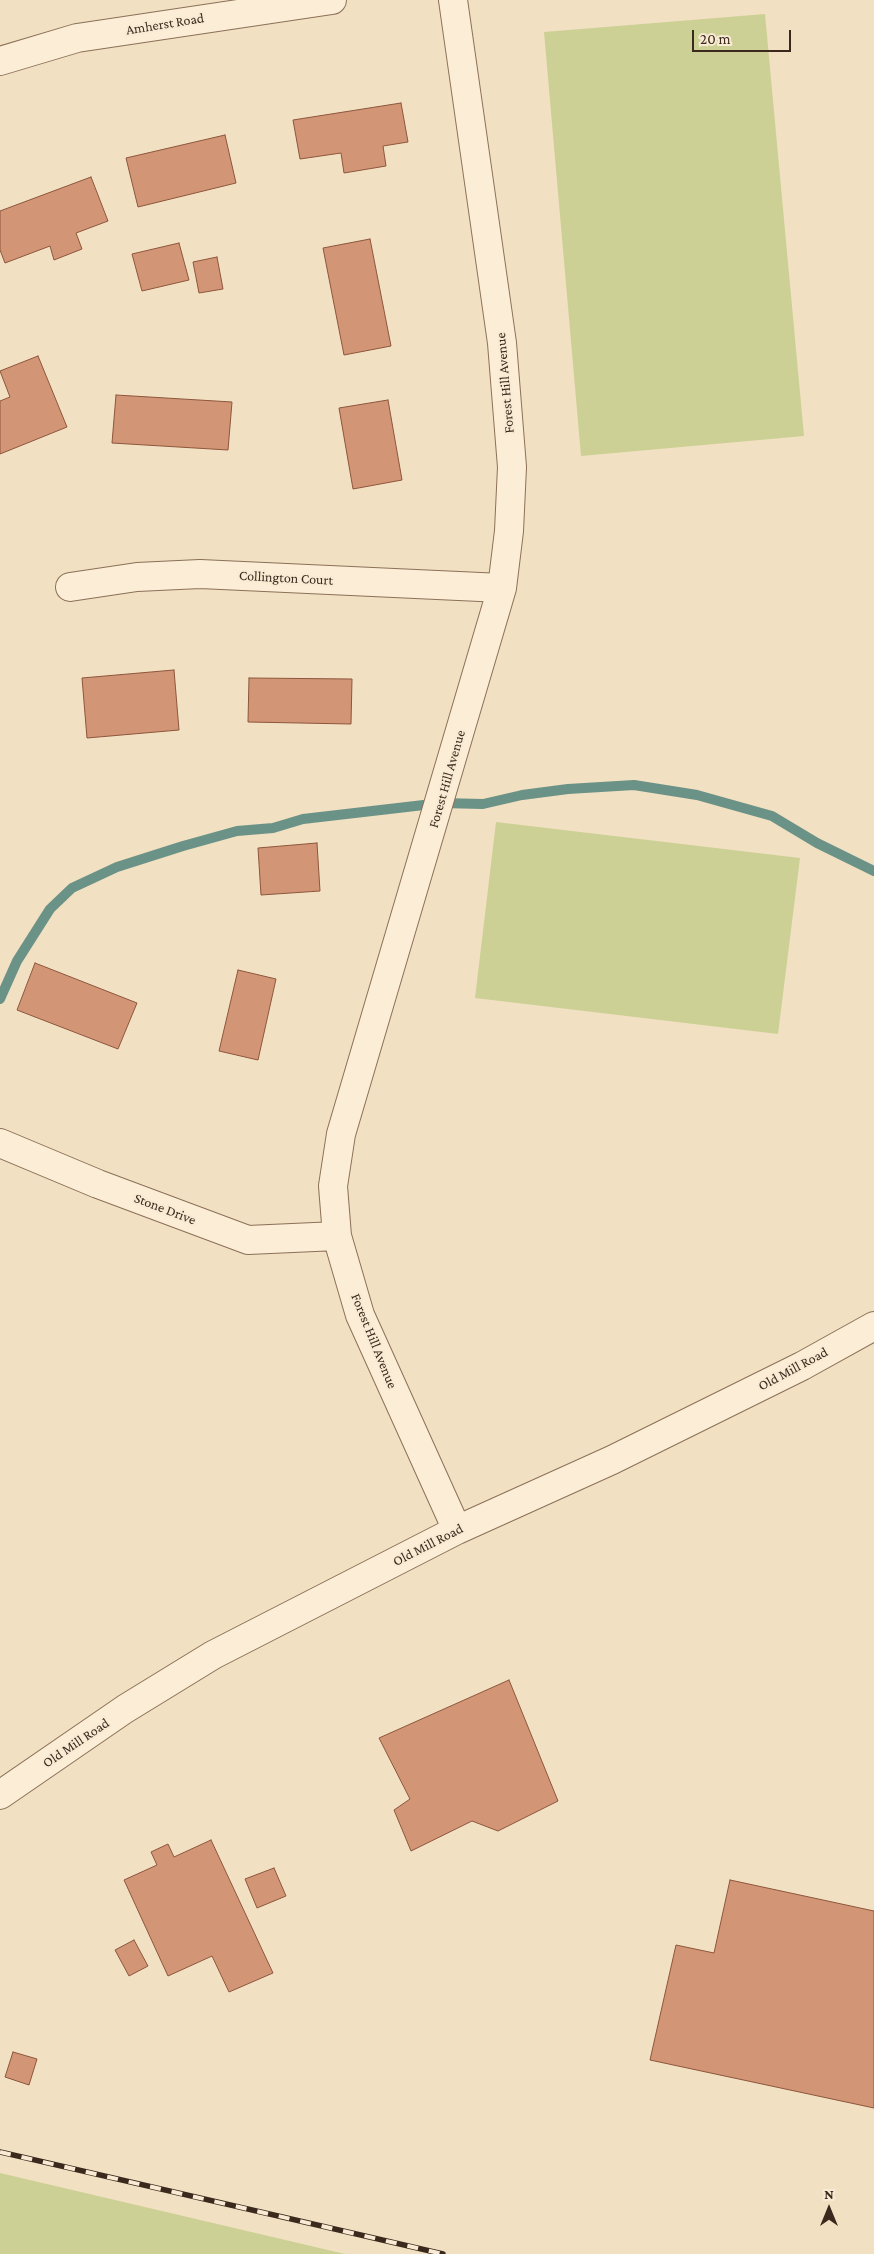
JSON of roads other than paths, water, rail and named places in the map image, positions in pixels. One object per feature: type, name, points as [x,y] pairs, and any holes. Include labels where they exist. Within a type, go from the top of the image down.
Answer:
[{"type":"street","name":"Amherst Road","points":[[0,61],[77,38],[332,0]]},
{"type":"street","name":"Forest Hill Avenue","points":[[453,0],[502,342],[508,402],[511,494],[509,531],[502,588],[341,1134],[333,1186],[337,1236],[360,1315],[457,1530]]},
{"type":"street","name":"Collington Court","points":[[70,587],[137,577],[200,574],[502,588]]},
{"type":"street","name":"Stone Drive","points":[[0,1143],[98,1184],[248,1240],[337,1236]]},
{"type":"street","name":"Old Mill Road","points":[[0,1795],[125,1710],[213,1655],[457,1530],[612,1460],[802,1366],[874,1326]]},
{"type":"waterway","points":[[0,999],[17,961],[50,909],[72,888],[117,867],[183,846],[237,831],[273,828],[303,819],[441,803],[483,804],[522,795],[568,789],[634,785],[697,795],[772,816],[817,843],[874,871]]},
{"type":"railway","points":[[0,2152],[443,2254]]}]
